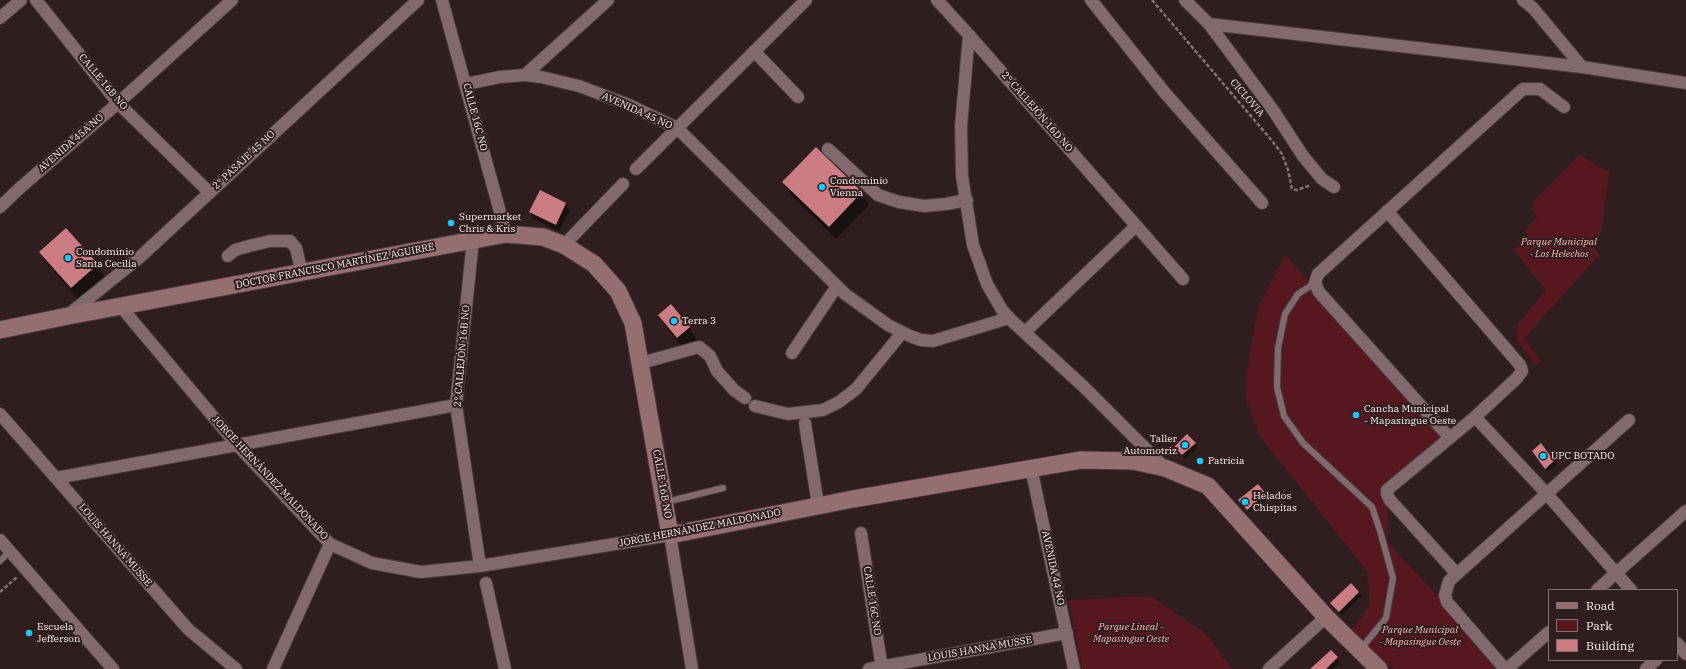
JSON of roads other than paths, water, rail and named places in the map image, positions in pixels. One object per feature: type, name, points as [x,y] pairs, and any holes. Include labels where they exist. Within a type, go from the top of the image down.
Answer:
[{"type":"street","points":[[0,18],[22,0]]},
{"type":"street","name":"CALLE 16B NO","points":[[36,0],[118,103],[209,192]]},
{"type":"street","name":"AVENIDA 45A NO","points":[[0,207],[232,0]]},
{"type":"street","name":"2° PASAJE 45 NO","points":[[68,316],[140,257],[418,0]]},
{"type":"street","name":"CALLE 16C NO","points":[[442,0],[506,234]]},
{"type":"street","points":[[525,75],[608,0]]},
{"type":"street","name":"AVENIDA 45 NO","points":[[466,84],[500,77],[525,75],[541,77],[579,86],[629,105],[677,128],[806,0]]},
{"type":"street","name":"2° CALLEJÓN 16D NO","points":[[937,0],[1183,279]]},
{"type":"street","points":[[1091,0],[1165,93],[1262,203]]},
{"type":"street","points":[[1185,0],[1209,24],[1274,110],[1303,156],[1322,179],[1334,187]]},
{"type":"street","points":[[1523,0],[1533,8],[1582,67]]},
{"type":"street","points":[[1209,24],[1582,67],[1686,83]]},
{"type":"street","points":[[969,35],[960,126],[962,176],[967,200],[973,246],[986,284],[1009,318],[1084,387],[1165,468]]},
{"type":"street","points":[[754,51],[798,97]]},
{"type":"street","points":[[1450,438],[1319,292],[1315,283],[1318,274],[1522,89],[1540,89],[1564,107]]},
{"type":"street","points":[[636,169],[677,128],[845,294],[888,325],[921,340],[933,341],[1009,318]]},
{"type":"street","points":[[828,149],[878,196],[899,202],[924,206],[967,200]]},
{"type":"street","points":[[564,245],[623,184]]},
{"type":"street","points":[[1387,211],[1520,364],[1522,371],[1517,378],[1475,417],[1388,490],[1387,494],[1390,500],[1456,573]]},
{"type":"street","points":[[1025,332],[1136,226]]},
{"type":"street","name":"DOCTOR FRANCISCO MARTÍNEZ AGUIRRE","points":[[0,330],[506,234],[543,237],[564,245],[594,264],[618,291],[633,323]]},
{"type":"street","name":"2° CALLEJÓN 16B NO","points":[[473,240],[456,405],[480,566]]},
{"type":"street","points":[[228,256],[235,250],[249,246],[270,241],[290,241],[296,248],[302,273]]},
{"type":"street","points":[[792,353],[837,286]]},
{"type":"street","name":"JORGE HERNÁNDEZ MALDONADO","points":[[121,307],[237,445],[330,544],[372,563],[421,572],[480,566],[670,535],[818,505],[1031,468],[1081,460],[1133,461],[1165,468],[1208,486],[1326,617],[1379,669]]},
{"type":"street","name":"CALLE 16B NO","points":[[633,323],[665,502],[692,669]]},
{"type":"street","points":[[755,406],[788,414],[822,410],[839,402],[856,389],[902,332]]},
{"type":"street","points":[[641,363],[699,347],[710,356],[717,370],[734,390],[745,398]]},
{"type":"street","points":[[56,478],[456,405]]},
{"type":"street","name":"LOUIS HANNA MUSSE","points":[[0,414],[188,629],[236,669]]},
{"type":"street","points":[[1475,417],[1546,493],[1630,589]]},
{"type":"street","points":[[1548,633],[1506,669],[1447,602],[1445,594],[1446,586],[1449,580],[1456,573],[1629,420]]},
{"type":"street","points":[[805,423],[818,505]]},
{"type":"street","name":"AVENIDA 44 NO","points":[[1031,468],[1074,669]]},
{"type":"street","points":[[1598,589],[1686,512]]},
{"type":"street","name":"CALLE 16C NO","points":[[861,533],[882,668]]},
{"type":"street","points":[[0,540],[113,669]]},
{"type":"street","points":[[273,669],[330,544]]},
{"type":"street","points":[[486,583],[505,669]]},
{"type":"street","points":[[1269,669],[1326,617]]},
{"type":"street","name":"LOUIS HANNA MUSSE","points":[[869,669],[882,668],[1067,633]]},
{"type":"street","points":[[1678,644],[1686,654]]},
{"type":"street","points":[[1646,669],[1655,661]]},
{"type":"lane","points":[[1315,283],[1298,294],[1285,314],[1278,348],[1277,387],[1284,416],[1295,432],[1303,443],[1372,507],[1380,531],[1392,578],[1386,618],[1360,650]]},
{"type":"lane","points":[[665,502],[723,488]]},
{"type":"lane","points":[[0,561],[10,551]]},
{"type":"place","name":"Condominio Vienna","points":[[822,187]]},
{"type":"place","name":"Supermarket Chris & Kris","points":[[451,223]]},
{"type":"place","name":"Condominio Santa Cecilia","points":[[68,258]]},
{"type":"place","name":"Terra 3","points":[[674,321]]},
{"type":"place","name":"Cancha Municipal - Mapasingue Oeste","points":[[1356,415]]},
{"type":"place","name":"Taller Automotriz","points":[[1185,445]]},
{"type":"place","name":"UPC BOTADO","points":[[1543,456]]},
{"type":"place","name":"Patricia","points":[[1200,461]]},
{"type":"place","name":"Helados Chispitas","points":[[1245,502]]},
{"type":"place","name":"Escuela Jefferson","points":[[29,633]]},
{"type":"park label","name":"Parque Municipal - Los Helechos","points":[[1559,248]]},
{"type":"park label","name":"Parque Lineal - Mapasingue Oeste","points":[[1131,632]]},
{"type":"park label","name":"Parque Municipal - Mapasingue Oeste","points":[[1420,636]]}]
